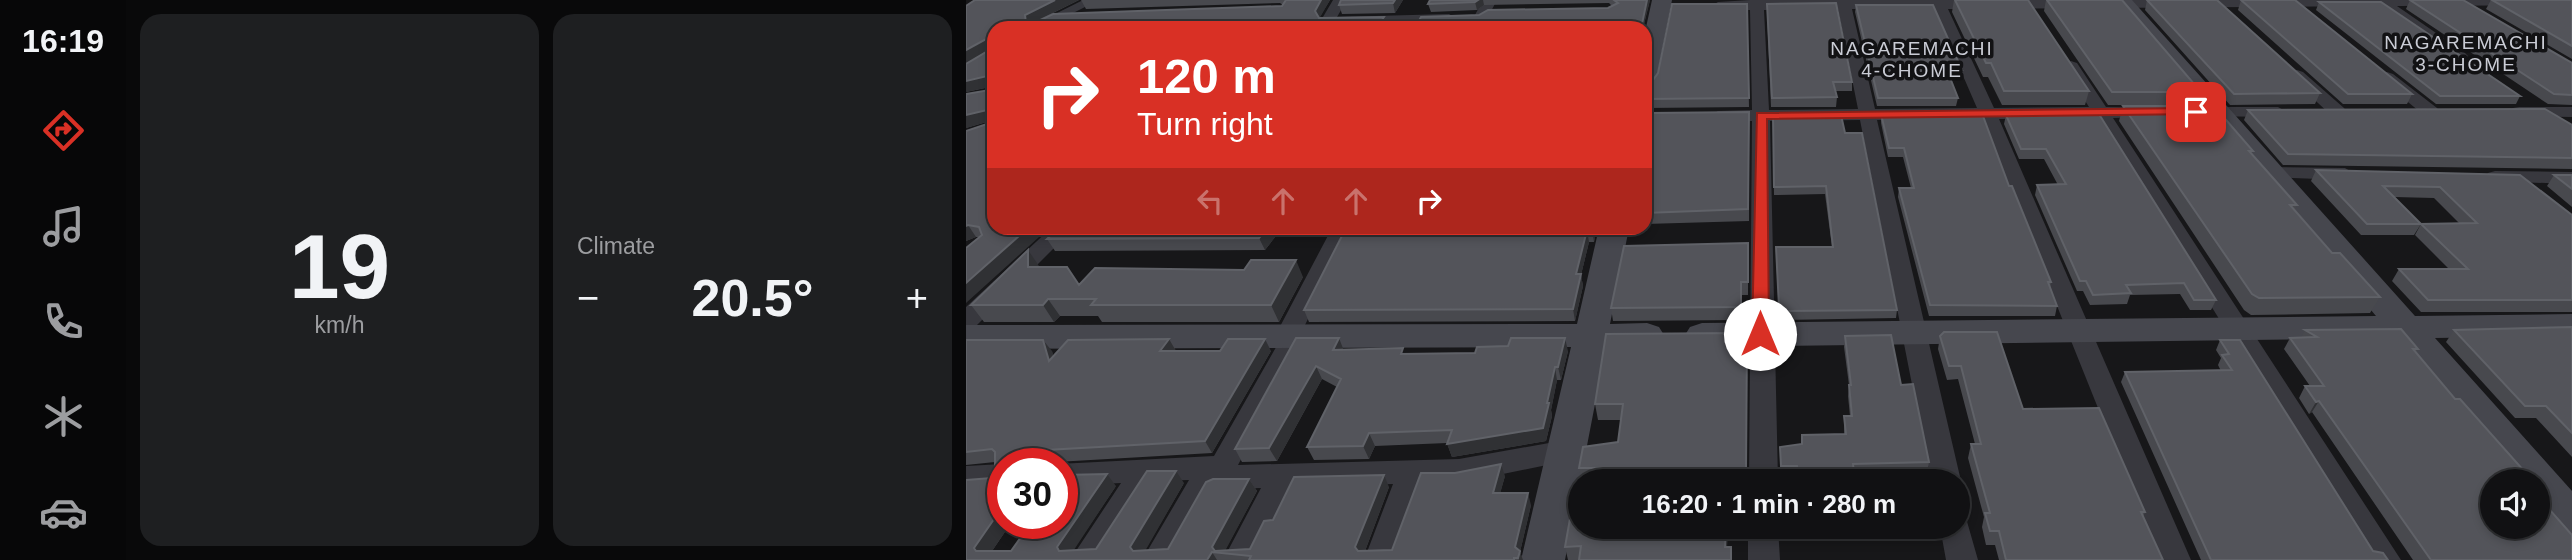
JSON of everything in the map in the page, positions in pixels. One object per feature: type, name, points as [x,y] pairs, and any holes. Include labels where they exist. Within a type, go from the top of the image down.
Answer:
[{"type":"street","points":[[1329,21],[1340,0]]},
{"type":"street","points":[[1389,20],[1399,0]]},
{"type":"street","points":[[2460,1],[2484,16]]},
{"type":"street","points":[[2539,1],[2562,14]]},
{"type":"street","points":[[1702,6],[1757,3],[2572,1]]},
{"type":"street","points":[[1938,2],[1988,113],[2175,560]]},
{"type":"street","points":[[2028,2],[2044,26]]},
{"type":"street","points":[[2124,2],[2572,520]]},
{"type":"street","points":[[2217,2],[2239,22]]},
{"type":"street","points":[[2294,2],[2317,20]]},
{"type":"street","points":[[2382,2],[2475,66]]},
{"type":"street","points":[[1757,3],[1761,115],[1763,469]]},
{"type":"street","points":[[1843,3],[1944,469]]},
{"type":"street","points":[[1652,33],[1666,4]]},
{"type":"street","points":[[1358,21],[1485,14]]},
{"type":"street","points":[[1054,17],[1095,16]]},
{"type":"street","points":[[2059,48],[2385,560]]},
{"type":"street","points":[[1697,116],[2345,112],[2288,67]]},
{"type":"street","points":[[2379,70],[2438,112],[2405,112]]},
{"type":"street","points":[[2520,97],[2543,113]]},
{"type":"street","points":[[2501,112],[2543,113],[2567,119]]},
{"type":"street","points":[[2270,173],[2367,175]]},
{"type":"street","points":[[2477,176],[2572,178]]},
{"type":"street","points":[[2519,177],[2540,194]]},
{"type":"street","points":[[966,321],[1056,235]]},
{"type":"street","points":[[1158,560],[1202,484],[1219,472],[1291,336],[1339,235]]},
{"type":"street","points":[[1543,560],[1613,235]]},
{"type":"street","points":[[966,337],[1591,336],[2406,327],[2569,328]]},
{"type":"street","points":[[1078,475],[1146,470],[1282,475],[1459,471],[1566,451]]},
{"type":"street","points":[[1086,560],[1146,470]]},
{"type":"street","points":[[1380,560],[1412,472]]},
{"type":"street","points":[[1239,560],[1282,475]]},
{"type":"street","points":[[966,478],[987,477]]},
{"type":"street","points":[[1763,539],[1764,560]]},
{"type":"street","points":[[1958,539],[1962,560]]},
{"type":"lane","points":[[1047,21],[1091,0]]},
{"type":"building","points":[[975,0],[1055,0],[1025,15],[1026,21],[987,21],[987,39],[966,50],[966,6]]},
{"type":"building","points":[[1286,0],[1321,0],[1315,11],[1319,18],[1384,17],[1381,21],[1038,21],[1053,14],[1282,6]]},
{"type":"building","points":[[1341,0],[1395,0],[1393,3],[1339,5]]},
{"type":"building","points":[[1430,0],[1478,0],[1428,4]]},
{"type":"building","points":[[1614,0],[1647,0],[1643,21],[1419,21],[1421,17],[1479,15],[1488,10],[1608,8],[1618,3]]},
{"type":"building","points":[[1955,0],[2028,0],[2089,91],[2004,91],[1991,63],[1986,63]]},
{"type":"building","points":[[2047,0],[2122,0],[2201,92],[2112,92]]},
{"type":"building","points":[[2147,0],[2217,0],[2320,93],[2234,94]]},
{"type":"building","points":[[2241,0],[2295,0],[2412,94],[2348,94]]},
{"type":"building","points":[[2410,0],[2463,0],[2572,63],[2572,95],[2554,94]]},
{"type":"building","points":[[2492,0],[2572,0],[2572,46]]},
{"type":"building","points":[[2319,2],[2381,2],[2520,96],[2440,96]]},
{"type":"building","points":[[1836,3],[1852,82],[1833,82],[1837,97],[1772,98],[1767,4]]},
{"type":"building","points":[[1672,4],[1747,4],[1749,98],[1652,99],[1652,80],[1658,73]]},
{"type":"building","points":[[1856,5],[1933,5],[1962,70],[1947,70],[1958,98],[1878,98]]},
{"type":"building","points":[[987,51],[987,76],[966,81],[966,64]]},
{"type":"building","points":[[987,90],[987,110],[966,115],[966,94]]},
{"type":"building","points":[[2123,106],[2214,106],[2297,205],[2290,205],[2332,253],[2340,253],[2380,297],[2259,298],[2252,294]]},
{"type":"building","points":[[2545,109],[2572,125],[2572,158],[2288,154],[2248,110]]},
{"type":"building","points":[[2097,111],[2216,300],[2194,300],[2184,283],[2126,285],[2131,293],[2093,295],[2086,281],[2080,281],[2037,185],[2066,184],[2046,149],[2021,149],[2006,115],[2012,115],[2011,112]]},
{"type":"building","points":[[1749,112],[1748,209],[1652,213],[1652,113]]},
{"type":"building","points":[[1964,113],[1965,116],[1983,116],[2009,186],[2012,186],[2051,282],[2048,282],[2057,306],[1930,305],[1899,188],[1914,188],[1904,148],[1889,148],[1881,114]]},
{"type":"building","points":[[1773,115],[1841,115],[1845,133],[1862,133],[1897,310],[1784,311],[1779,307],[1776,247],[1833,247],[1826,186],[1774,187]]},
{"type":"building","points":[[987,124],[987,235],[1020,235],[966,283],[966,248],[982,235],[979,227],[966,226],[966,131]]},
{"type":"building","points":[[2316,170],[2520,175],[2572,215],[2572,300],[2428,300],[2399,269],[2468,269],[2421,224],[2367,224]],"holes":[[[2383,186],[2440,187],[2477,223],[2421,224]]]},
{"type":"building","points":[[2554,175],[2572,175],[2572,189]]},
{"type":"building","points":[[1051,235],[1262,235],[1259,238],[1047,239]]},
{"type":"building","points":[[1342,235],[1586,235],[1576,274],[1581,274],[1573,309],[1304,310]]},
{"type":"building","points":[[1748,243],[1748,282],[1741,282],[1741,307],[1611,308],[1624,246]]},
{"type":"building","points":[[1028,250],[1028,267],[1067,267],[1079,285],[1095,268],[1244,270],[1251,260],[1296,260],[1271,305],[1091,305],[1096,299],[1048,299],[1043,305],[971,305]]},
{"type":"building","points":[[2572,327],[2572,433],[2546,406],[2525,406],[2454,330]]},
{"type":"building","points":[[2401,329],[2418,349],[2413,349],[2455,399],[2460,399],[2522,469],[2480,469],[2480,539],[2550,539],[2550,510],[2572,535],[2572,560],[2431,560],[2319,401],[2316,402],[2305,386],[2324,386],[2290,338],[2317,337],[2305,330]]},
{"type":"building","points":[[1944,332],[1997,332],[2023,409],[2099,408],[2163,560],[2006,560],[1999,531],[1990,531],[1985,513],[1990,513],[1971,444],[1981,444],[1961,366],[1949,366],[1940,336]]},
{"type":"building","points":[[1742,333],[1747,338],[1746,469],[1579,468],[1583,447],[1618,442],[1623,404],[1595,404],[1606,334]]},
{"type":"building","points":[[1891,335],[1901,385],[1913,384],[1929,462],[1853,464],[1854,469],[1797,469],[1797,466],[1781,466],[1780,447],[1802,444],[1802,435],[1846,434],[1844,416],[1852,416],[1845,336]]},
{"type":"building","points":[[1296,338],[1339,338],[1333,350],[1403,348],[1401,354],[1475,353],[1477,347],[1508,346],[1511,338],[1565,338],[1558,367],[1555,367],[1543,428],[1447,444],[1452,430],[1369,433],[1363,446],[1307,447],[1341,379],[1316,366],[1269,448],[1235,449]]},
{"type":"building","points":[[1169,339],[1160,351],[1220,351],[1228,339],[1265,339],[1205,441],[1078,448],[987,448],[966,452],[966,340],[1043,340],[1049,361],[1068,340]]},
{"type":"building","points":[[2220,340],[2240,340],[2373,551],[2383,553],[2388,560],[2211,560],[2125,372],[2232,370],[2222,355],[2229,354]]},
{"type":"building","points":[[1501,464],[1493,493],[1528,493],[1515,547],[1520,551],[1518,558],[1514,560],[1249,560],[1251,556],[1212,552],[1207,560],[966,560],[966,480],[987,478],[987,529],[974,548],[976,551],[1011,551],[1020,539],[1062,539],[1057,547],[1059,551],[1096,549],[1147,471],[1176,471],[1130,547],[1133,551],[1168,549],[1206,482],[1213,479],[1249,479],[1212,547],[1215,551],[1250,549],[1264,521],[1273,520],[1294,477],[1384,475],[1355,547],[1358,551],[1392,550],[1421,473],[1455,473]]},
{"type":"building","points":[[1107,474],[1078,516],[1078,475]]},
{"type":"building","points":[[1568,530],[1568,539],[1725,539],[1725,547],[1731,547],[1731,560],[1579,560],[1581,546],[1565,547]]},
{"type":"district","name":"NAGAREMACHI 3-CHOME","points":[[2466,53]]},
{"type":"district","name":"NAGAREMACHI 4-CHOME","points":[[1912,59]]},
{"type":"route","points":[[1760,334],[1761,115],[2196,112]]}]
